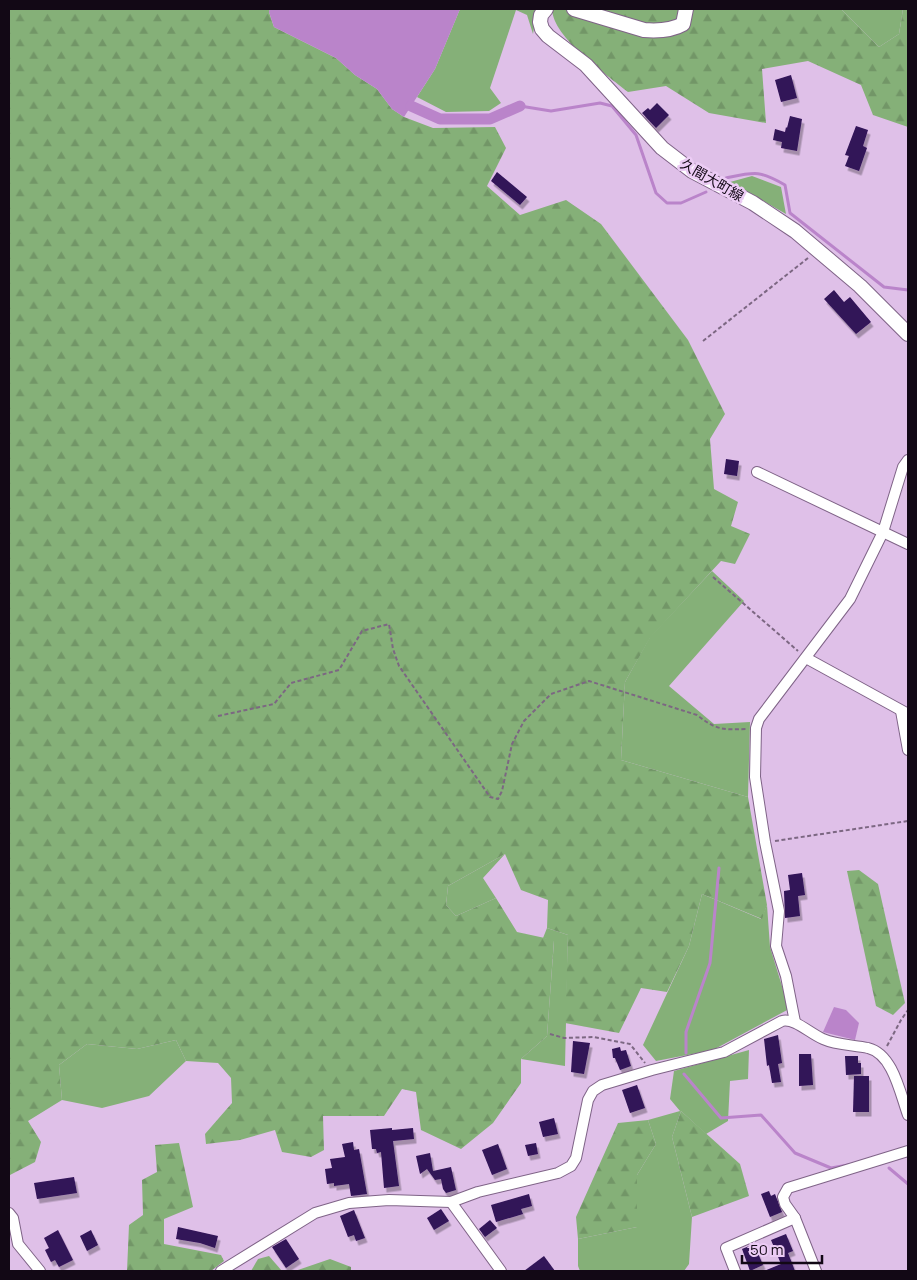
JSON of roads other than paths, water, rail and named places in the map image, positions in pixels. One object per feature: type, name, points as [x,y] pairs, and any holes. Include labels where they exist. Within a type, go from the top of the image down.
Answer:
[{"type":"main road","name":"久間大町線","points":[[546,9],[541,15],[542,29],[586,66],[662,148],[692,171],[753,203],[788,226],[860,286],[908,334]]},
{"type":"main road","points":[[574,9],[653,31],[668,30],[683,24],[686,9]]},
{"type":"street","points":[[795,1022],[786,976],[776,946],[779,911],[765,842],[755,777],[756,728],[759,719],[850,599],[882,532],[903,467],[908,460]]},
{"type":"street","points":[[757,472],[908,544]]},
{"type":"street","points":[[806,658],[906,712],[908,750]]},
{"type":"street","points":[[221,1271],[315,1213],[324,1210],[349,1203],[389,1200],[451,1202],[478,1192],[558,1173],[571,1166],[576,1158],[588,1100],[593,1092],[602,1085],[724,1052],[788,1019],[824,1040],[871,1049],[882,1055],[890,1065],[908,1114]]},
{"type":"street","points":[[816,1271],[795,1218],[785,1204],[783,1197],[785,1191],[788,1188],[908,1152]]},
{"type":"street","points":[[451,1202],[501,1271]]},
{"type":"street","points":[[9,1213],[13,1218],[18,1244],[40,1271]]},
{"type":"street","points":[[736,1271],[726,1248],[795,1218]]},
{"type":"waterway","points":[[520,106],[551,111],[600,103],[612,106],[636,135],[656,193],[667,203],[681,203],[706,192]]},
{"type":"waterway","points":[[411,106],[440,119],[490,119],[520,106]]},
{"type":"waterway","points":[[726,178],[744,174],[757,174],[769,177],[785,185],[790,213],[884,287],[908,290]]},
{"type":"waterway","points":[[686,1053],[686,1032],[710,963],[719,868]]},
{"type":"waterway","points":[[684,1074],[721,1118],[761,1115],[795,1153],[831,1168],[848,1165]]},
{"type":"waterway","points":[[889,1168],[908,1184]]}]
